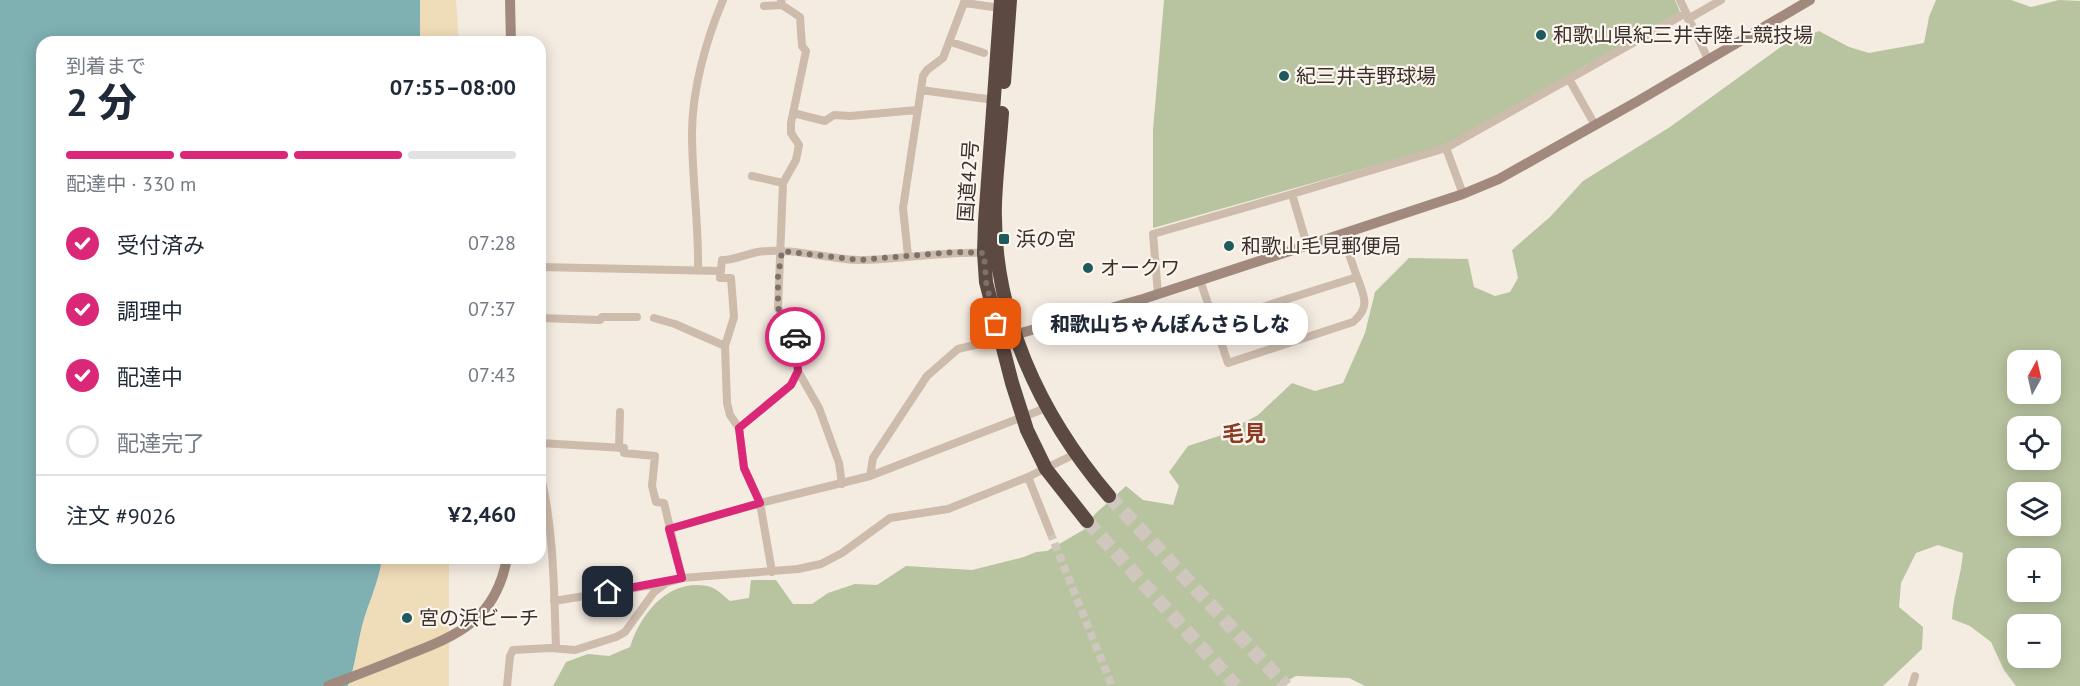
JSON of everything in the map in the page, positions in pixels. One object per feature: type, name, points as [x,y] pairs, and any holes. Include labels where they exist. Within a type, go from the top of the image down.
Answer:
[{"type":"highway","name":"国道42号","points":[[1004,3],[994,100],[984,253],[986,282],[1023,416],[1046,469],[1087,521]]},
{"type":"highway","name":"国道42号","points":[[1004,3],[995,204],[996,239],[1002,284],[1015,335],[1046,408],[1075,454],[1109,496]]},
{"type":"street","points":[[510,0],[511,36]]},
{"type":"street","points":[[698,270],[692,130],[706,43],[723,0]]},
{"type":"street","points":[[1680,0],[1708,59]]},
{"type":"street","points":[[1158,294],[1153,234],[1446,148],[1569,79],[1721,0]]},
{"type":"street","points":[[870,476],[873,458],[927,376],[958,349],[1158,294],[1462,194],[1499,179],[1810,0]]},
{"type":"street","points":[[764,6],[781,2],[800,17],[802,46],[806,51],[791,133],[799,145],[796,159],[783,183],[778,308],[794,335],[798,371],[819,408],[839,463],[842,483]]},
{"type":"street","points":[[908,256],[903,208],[923,76],[943,58],[965,2],[1004,3]]},
{"type":"street","points":[[951,42],[984,53]]},
{"type":"street","points":[[1569,79],[1595,124]]},
{"type":"street","points":[[921,90],[994,100]]},
{"type":"street","points":[[793,113],[825,121],[834,115],[850,116],[917,110]]},
{"type":"street","points":[[1446,148],[1462,194]]},
{"type":"street","points":[[752,176],[783,183]]},
{"type":"street","points":[[1292,194],[1307,245]]},
{"type":"street","points":[[1200,280],[1228,363],[1353,322],[1362,315],[1365,300],[1342,234]]},
{"type":"street","points":[[772,572],[760,503],[744,468],[739,428],[730,415],[727,403],[725,346],[734,317],[731,278],[720,278],[722,260],[758,252],[782,251],[859,260],[956,252],[984,253]]},
{"type":"street","points":[[546,267],[721,271]]},
{"type":"street","points":[[1215,322],[1357,277]]},
{"type":"street","points":[[546,318],[600,320],[602,317],[637,317]]},
{"type":"street","points":[[654,318],[675,324],[725,346]]},
{"type":"street","points":[[739,428],[791,385],[798,371]]},
{"type":"street","points":[[669,529],[760,503],[870,476],[1046,408]]},
{"type":"street","points":[[619,448],[621,412]]},
{"type":"street","points":[[546,443],[624,448],[624,453],[655,456],[652,486],[656,502],[664,503],[682,578]]},
{"type":"street","points":[[554,601],[666,583],[682,578],[772,572],[821,564],[842,554],[890,518],[948,508],[1028,477],[1075,454]]},
{"type":"street","points":[[1028,477],[1050,532]]},
{"type":"street","points":[[546,499],[556,648]]},
{"type":"street","points":[[328,686],[442,642],[463,630],[491,603],[502,581],[506,564]]},
{"type":"street","points":[[507,686],[510,656],[513,650],[556,648],[575,651],[616,638],[625,632],[654,592],[666,583]]},
{"type":"green space","points":[[1164,0],[1675,0],[1680,12],[1437,148],[1153,228],[1153,130]]},
{"type":"green space","points":[[1936,0],[2011,0],[2031,7],[2059,0],[2080,1],[2080,686],[2016,686],[2004,670],[1991,642],[1970,626],[1952,619],[1963,553],[1938,545],[1916,553],[1901,583],[1899,607],[1923,627],[1922,649],[1883,686],[1365,686],[1349,678],[1296,676],[1278,686],[553,686],[566,662],[588,654],[609,656],[630,647],[641,622],[649,611],[668,593],[680,588],[693,585],[707,586],[730,601],[749,598],[751,580],[776,580],[793,604],[812,604],[828,593],[855,584],[877,585],[906,566],[972,570],[1047,551],[1085,529],[1095,514],[1126,486],[1143,500],[1173,505],[1179,486],[1169,472],[1188,446],[1219,436],[1258,415],[1292,383],[1315,391],[1343,383],[1365,333],[1375,292],[1409,258],[1468,259],[1474,287],[1495,296],[1510,292],[1518,278],[1512,250],[1550,217],[1583,181],[1670,127],[1785,44],[1819,31],[1849,47],[1869,53],[1924,43],[1929,17]]},
{"type":"sand","points":[[420,0],[456,0],[459,36],[420,36]]},
{"type":"sand","name":"宮の浜ビーチ","points":[[381,564],[449,564],[449,686],[348,686],[362,626]]},
{"type":"water","points":[[0,0],[420,0],[420,36],[36,36],[36,564],[381,564],[362,626],[348,686],[0,686]]},
{"type":"tunnel","points":[[1109,496],[1286,686]]},
{"type":"tunnel","points":[[1087,521],[1236,686]]},
{"type":"tunnel","points":[[1050,532],[1112,686]]},
{"type":"way so far","points":[[795,337],[778,308],[778,277],[782,251],[859,260],[956,252],[984,253],[986,282],[996,324]]},
{"type":"place","name":"和歌山県紀三井寺陸上競技場","points":[[1541,35]]},
{"type":"place","name":"紀三井寺野球場","points":[[1284,76]]},
{"type":"place","name":"浜の宮","points":[[1004,239]]},
{"type":"place","name":"和歌山毛見郵便局","points":[[1229,246]]},
{"type":"place","name":"オークワ","points":[[1088,268]]},
{"type":"place","name":"和歌山ちゃんぽんさらしな","points":[[996,324]]},
{"type":"place","name":"宮の浜ビーチ","points":[[407,618]]},
{"type":"district","name":"毛見","points":[[1244,433]]},
{"type":"route","points":[[608,592],[666,583],[682,578],[669,529],[760,503],[744,468],[739,428],[791,385],[798,371],[795,337]]}]
